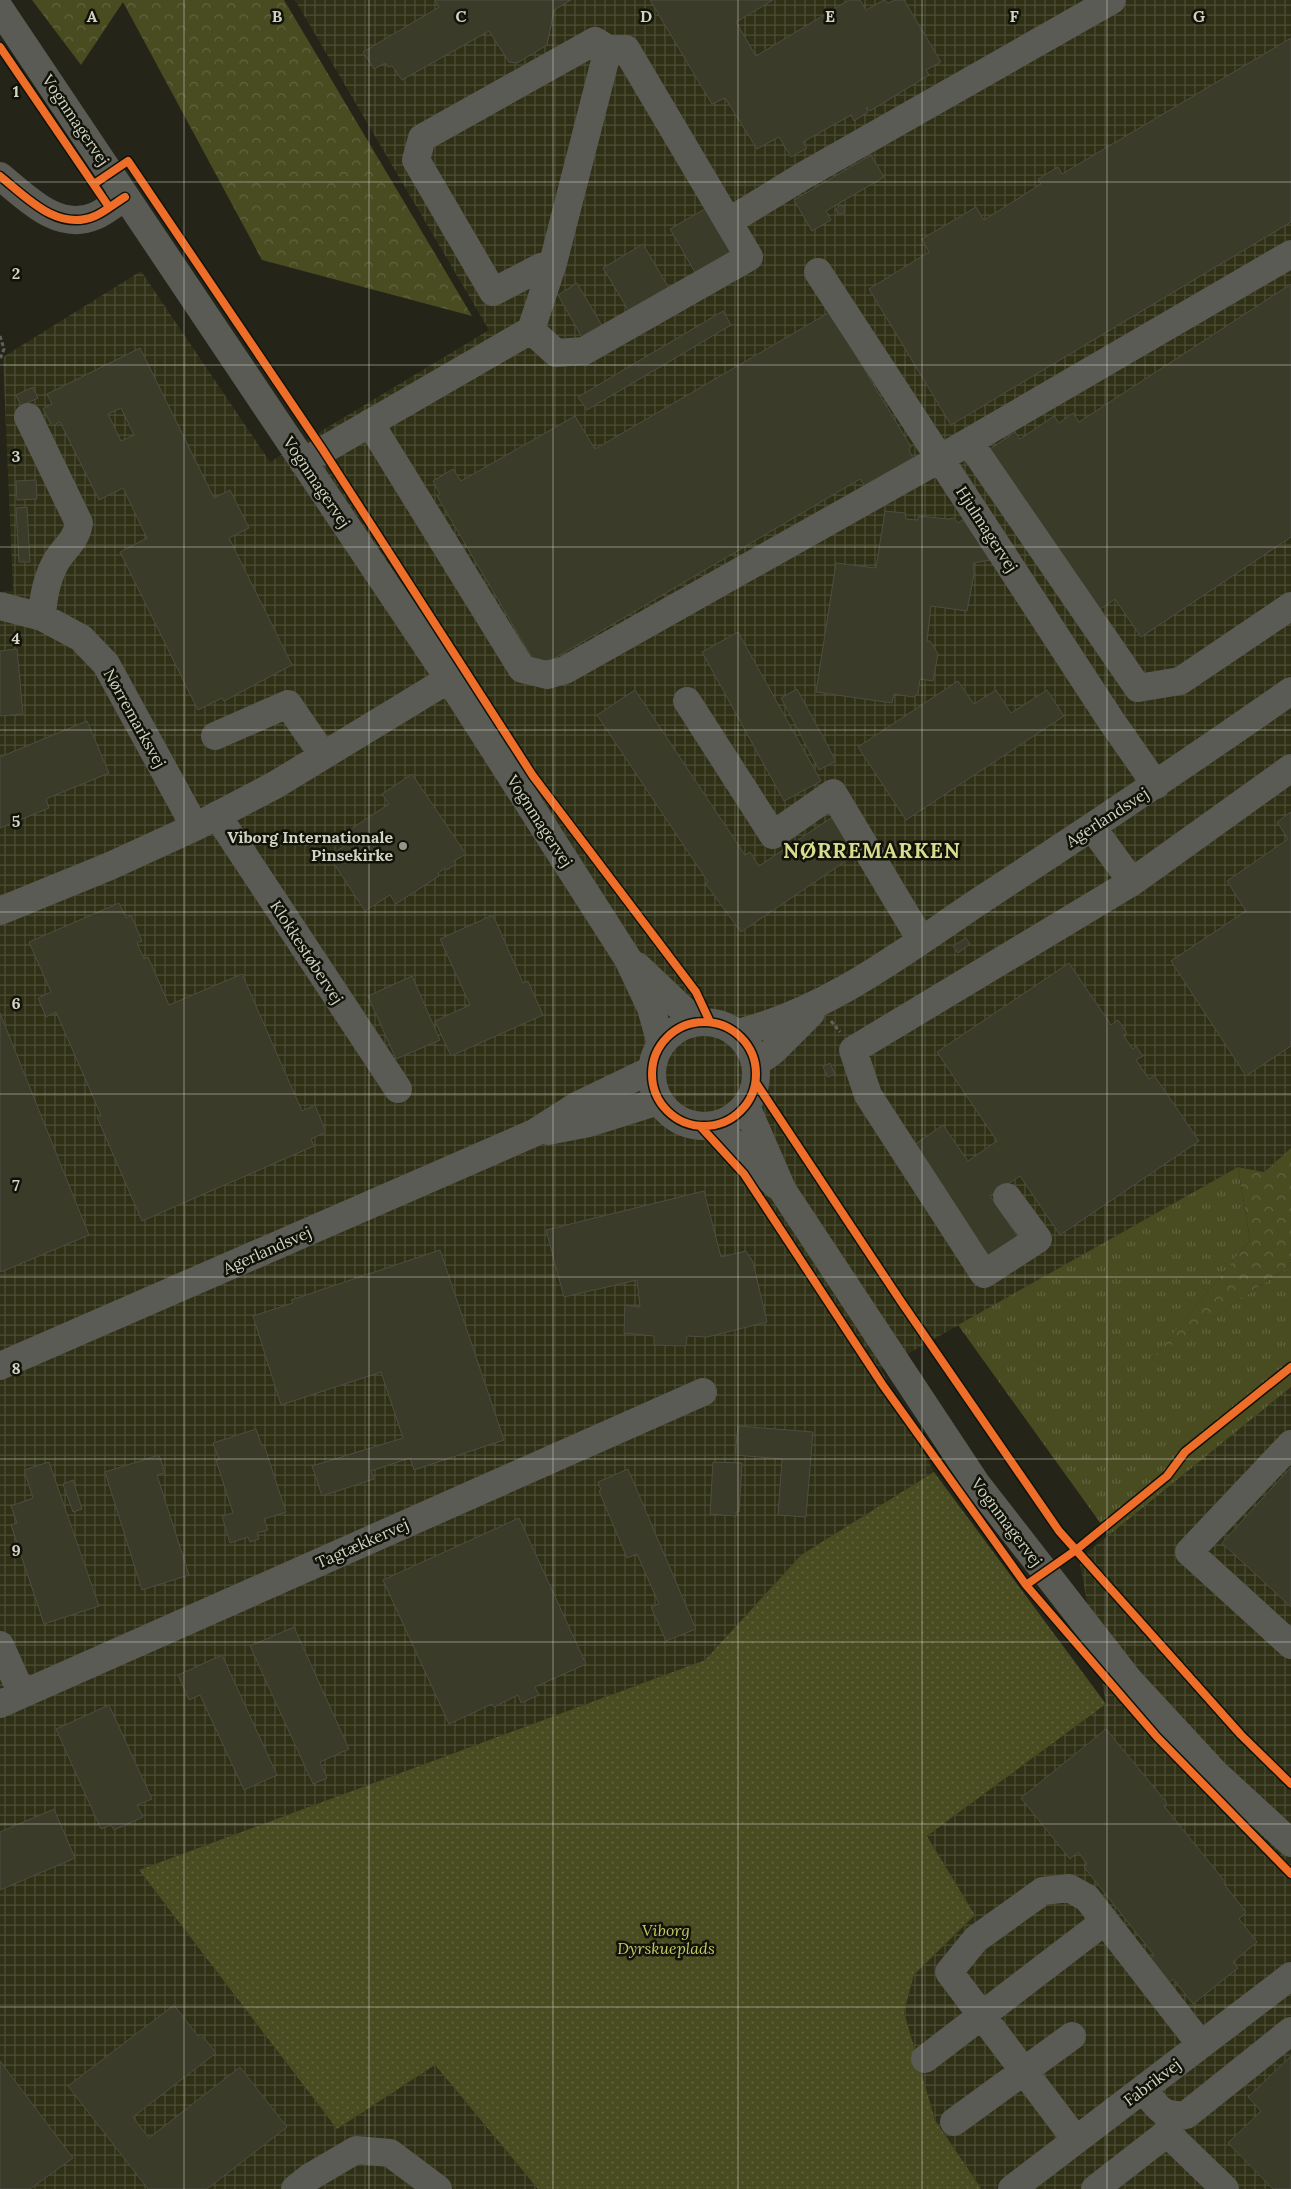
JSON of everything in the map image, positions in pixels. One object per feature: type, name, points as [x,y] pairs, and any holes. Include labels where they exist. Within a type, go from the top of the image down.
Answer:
[{"type":"street","points":[[728,222],[803,176],[1112,0]]},
{"type":"street","name":"Vognmagervej","points":[[0,9],[449,679],[628,959],[651,1008],[661,1044]]},
{"type":"street","points":[[531,330],[556,353],[584,351],[749,257],[626,48],[608,48],[595,42],[422,138],[416,160],[493,292],[540,267],[553,263]]},
{"type":"street","points":[[304,462],[531,330],[553,263],[608,48]]},
{"type":"street","points":[[0,176],[45,212],[69,220],[95,216],[125,196]]},
{"type":"street","points":[[370,423],[522,669],[547,676],[565,670],[941,458],[1291,254]]},
{"type":"street","name":"Hjulmagervej","points":[[818,272],[1110,720],[1156,785]]},
{"type":"street","points":[[28,417],[80,523],[77,535],[57,561],[43,596],[42,617]]},
{"type":"street","points":[[969,442],[1138,688],[1180,681],[1291,606]]},
{"type":"street","name":"Nørremarksvej","points":[[0,606],[42,617],[81,638],[106,664],[206,821]]},
{"type":"street","points":[[0,911],[110,866],[206,821],[275,785],[449,679]]},
{"type":"street","name":"Agerlandsvej","points":[[737,1033],[761,1028],[819,1004],[921,940],[1156,785],[1291,691]]},
{"type":"street","points":[[688,701],[773,835],[833,793],[921,940]]},
{"type":"street","points":[[215,736],[288,704],[323,755]]},
{"type":"street","points":[[1007,1197],[1038,1239],[984,1274],[868,1095],[853,1050],[1132,882],[1291,768]]},
{"type":"street","name":"Klokkestøbervej","points":[[206,821],[398,1089]]},
{"type":"street","points":[[1092,827],[1132,882]]},
{"type":"street","name":"Vognmagervej","points":[[628,959],[696,1022]]},
{"type":"street","name":"Agerlandsvej","points":[[756,1063],[773,1051],[819,1004]]},
{"type":"street","points":[[696,1022],[710,1022],[725,1026],[737,1033],[749,1047],[756,1063],[756,1083],[746,1106],[738,1114],[716,1126],[701,1127],[685,1123],[670,1114],[659,1101],[653,1086],[651,1070],[654,1056],[661,1044],[670,1034],[682,1026],[696,1022]]},
{"type":"street","name":"Agerlandsvej","points":[[0,1366],[534,1133],[578,1105],[651,1070]]},
{"type":"street","name":"Agerlandsvej","points":[[534,1133],[589,1123],[659,1101]]},
{"type":"street","name":"Vognmagervej","points":[[746,1106],[783,1191],[976,1483],[1129,1680],[1202,1759],[1291,1843]]},
{"type":"street","name":"Vognmagervej","points":[[716,1126],[783,1191]]},
{"type":"street","name":"Tagtækkervej","points":[[0,1645],[11,1699],[703,1392]]},
{"type":"street","points":[[1291,1444],[1189,1552],[1291,1645]]},
{"type":"street","points":[[1076,2140],[949,1972],[976,1940],[1043,1891],[1069,1888],[1087,1898],[1201,2044]]},
{"type":"street","points":[[925,2059],[1105,1921]]},
{"type":"street","name":"Fabrikvej","points":[[1012,2189],[1201,2044],[1287,1987]]},
{"type":"street","points":[[1095,2189],[1170,2125],[1186,2115],[1291,2031]]},
{"type":"street","points":[[954,2122],[1072,2036]]},
{"type":"street","points":[[1144,2089],[1170,2125],[1225,2189]]},
{"type":"street","points":[[314,2182],[356,2150],[390,2153],[438,2189]]},
{"type":"path","points":[[0,336],[4,349],[0,359]]},
{"type":"path","points":[[819,1004],[853,1050]]},
{"type":"shaded area","points":[[295,0],[1291,0],[1291,1148],[1264,1172],[1238,1167],[881,1369],[934,1472],[801,1555],[705,1660],[139,1870],[337,2129],[435,2065],[538,2189],[0,2189],[0,592],[13,591],[3,357],[141,271],[270,462],[489,330]]},
{"type":"shaded area","points":[[1291,1387],[1291,2189],[980,2189],[935,2120],[904,2012],[914,1975],[975,1915],[927,1836],[1106,1704],[1079,1559]]},
{"type":"green space","points":[[32,0],[284,0],[472,316],[262,260],[123,2],[81,65]]},
{"type":"green space","points":[[1291,1148],[1291,1262],[1284,1270],[1155,1356],[1250,1240],[1238,1167],[1264,1172]]},
{"type":"green space","points":[[1238,1167],[1250,1240],[1157,1354],[1284,1270],[1291,1262],[1291,1387],[1109,1535],[958,1325]]},
{"type":"green space","name":"Viborg Dyrskueplads","points":[[934,1472],[1106,1704],[927,1836],[975,1915],[914,1975],[904,2012],[935,2120],[980,2189],[538,2189],[435,2065],[337,2129],[139,1870],[705,1660],[801,1555]]},
{"type":"building","points":[[435,0],[571,0],[554,10],[547,45],[517,63],[509,62],[489,31],[402,80],[392,66],[388,67],[385,63],[374,69],[363,52],[439,7]]},
{"type":"building","points":[[650,0],[773,0],[736,22],[756,56],[849,0],[860,0],[866,10],[884,0],[888,3],[895,0],[904,0],[941,62],[926,70],[929,75],[870,111],[866,107],[868,112],[854,121],[851,115],[803,142],[807,148],[791,157],[779,137],[757,149],[725,98],[712,104]]},
{"type":"building","points":[[1291,38],[1291,222],[951,425],[869,289],[929,252],[922,239],[976,207],[984,220],[1041,184],[1038,179],[1058,167],[1062,174]]},
{"type":"building","points":[[871,155],[884,177],[826,211],[831,220],[812,231],[794,200]]},
{"type":"building","points":[[840,205],[845,207],[844,213],[838,214],[836,209]]},
{"type":"building","points":[[710,206],[736,251],[696,274],[670,229]]},
{"type":"building","points":[[643,244],[670,290],[630,313],[603,268]]},
{"type":"building","points":[[577,283],[604,329],[584,341],[558,295]]},
{"type":"building","points":[[1291,284],[1291,537],[1141,637],[1115,599],[1096,612],[987,451],[1015,432],[1020,439],[1054,416],[1059,423],[1073,413],[1079,422]]},
{"type":"building","points":[[723,311],[731,325],[587,410],[578,397]]},
{"type":"building","points":[[830,312],[911,447],[909,450],[917,467],[870,494],[860,479],[538,668],[437,496],[440,494],[433,481],[453,469],[461,481],[575,416],[595,449]]},
{"type":"building","points":[[140,348],[214,498],[230,490],[249,528],[229,538],[292,665],[224,701],[222,698],[198,710],[120,552],[147,538],[123,488],[99,500],[60,422],[52,426],[43,409],[52,404],[47,394]],"holes":[[[121,408],[134,435],[121,441],[108,414]]]},
{"type":"building","points":[[33,387],[38,398],[21,406],[16,395]]},
{"type":"building","points":[[36,480],[37,499],[17,500],[16,481]]},
{"type":"building","points":[[27,507],[30,562],[19,562],[16,508]]},
{"type":"building","points":[[885,511],[905,513],[906,519],[917,520],[919,516],[954,518],[958,523],[969,516],[990,560],[973,563],[974,574],[967,611],[931,606],[927,641],[930,641],[938,654],[933,681],[920,679],[918,694],[913,697],[894,694],[892,703],[816,692],[836,563],[876,568]]},
{"type":"building","points":[[738,632],[821,781],[784,801],[702,652]]},
{"type":"building","points":[[17,649],[23,714],[0,716],[0,651]]},
{"type":"building","points":[[958,681],[974,704],[996,690],[1011,713],[1047,690],[1064,716],[906,820],[858,747]]},
{"type":"building","points":[[797,689],[836,761],[819,770],[781,698]]},
{"type":"building","points":[[635,690],[745,855],[750,852],[759,866],[834,816],[859,852],[741,932],[705,883],[708,882],[597,715]]},
{"type":"building","points":[[87,721],[109,773],[46,799],[49,808],[0,828],[0,757]]},
{"type":"building","name":"Viborg Internationale Pinsekirke","points":[[412,774],[466,854],[454,861],[456,864],[447,870],[445,868],[438,873],[439,876],[396,904],[390,895],[365,911],[329,856],[357,838],[351,829],[389,804],[382,794]]},
{"type":"building","points":[[1291,812],[1291,1046],[1246,1076],[1171,961],[1246,911],[1227,881],[1288,839],[1277,822]]},
{"type":"building","points":[[119,903],[126,918],[131,915],[142,941],[137,943],[144,959],[148,957],[169,1005],[242,974],[302,1111],[315,1105],[326,1132],[311,1139],[314,1146],[142,1221],[97,1117],[101,1115],[56,1012],[46,1017],[38,998],[51,992],[29,942]]},
{"type":"building","points":[[493,915],[523,983],[528,981],[543,1015],[451,1056],[435,1021],[470,1005],[440,939]]},
{"type":"building","points":[[966,938],[970,944],[958,953],[953,946]]},
{"type":"building","points":[[1069,963],[1111,1025],[1118,1020],[1127,1033],[1123,1035],[1133,1049],[1136,1046],[1143,1056],[1136,1060],[1149,1079],[1154,1075],[1199,1141],[1060,1235],[1020,1176],[990,1196],[1018,1237],[986,1259],[910,1148],[943,1125],[968,1161],[997,1141],[937,1052]]},
{"type":"building","points":[[412,976],[440,1040],[396,1059],[368,996]]},
{"type":"building","points":[[0,1013],[89,1235],[1,1272],[0,1269]]},
{"type":"building","points":[[830,1063],[835,1074],[828,1077],[823,1067]]},
{"type":"building","points":[[704,1191],[721,1257],[746,1251],[753,1262],[767,1322],[707,1337],[687,1336],[686,1346],[654,1345],[654,1336],[624,1333],[625,1305],[640,1307],[637,1280],[564,1297],[546,1230]]},
{"type":"building","points":[[440,1250],[504,1440],[414,1470],[410,1458],[371,1471],[374,1479],[322,1496],[312,1466],[403,1438],[381,1372],[281,1405],[253,1316],[293,1303],[291,1300]]},
{"type":"building","points":[[738,1426],[813,1432],[806,1517],[778,1515],[782,1459],[735,1455]]},
{"type":"building","points":[[256,1429],[262,1446],[264,1445],[286,1512],[264,1519],[268,1530],[257,1533],[259,1539],[250,1542],[248,1537],[230,1543],[222,1516],[233,1513],[216,1460],[219,1459],[213,1443]]},
{"type":"building","points":[[159,1455],[165,1473],[157,1475],[189,1575],[142,1590],[105,1472]]},
{"type":"building","points":[[49,1462],[99,1606],[44,1624],[11,1525],[17,1523],[11,1506],[33,1498],[24,1470]]},
{"type":"building","points":[[713,1462],[742,1463],[739,1512],[736,1512],[736,1516],[710,1514]]},
{"type":"building","points":[[1291,1467],[1291,1607],[1222,1543]]},
{"type":"building","points":[[628,1469],[696,1629],[666,1641],[651,1607],[659,1604],[637,1554],[627,1558],[599,1491],[601,1490],[598,1482]]},
{"type":"building","points":[[73,1480],[82,1509],[73,1512],[63,1484]]},
{"type":"building","points":[[519,1518],[586,1664],[535,1687],[539,1695],[521,1703],[518,1695],[494,1707],[492,1704],[449,1724],[383,1580]]},
{"type":"building","points":[[294,1627],[349,1749],[320,1762],[327,1778],[313,1784],[250,1646]]},
{"type":"building","points":[[222,1655],[277,1775],[244,1790],[200,1695],[189,1700],[178,1675]]},
{"type":"building","points":[[109,1705],[152,1799],[137,1805],[143,1817],[114,1830],[111,1825],[101,1829],[56,1729]]},
{"type":"building","points":[[1106,1729],[1167,1803],[1164,1806],[1226,1883],[1224,1884],[1246,1912],[1239,1919],[1257,1942],[1233,1962],[1238,1968],[1193,2004],[1173,1979],[1168,1984],[1148,1960],[1154,1955],[1084,1867],[1087,1864],[1078,1852],[1070,1859],[1021,1798]]},
{"type":"building","points":[[54,1809],[75,1858],[0,1890],[0,1832]]},
{"type":"building","points":[[174,2005],[198,2036],[201,2034],[216,2053],[133,2117],[149,2138],[240,2067],[287,2127],[207,2189],[148,2189],[68,2086]]},
{"type":"building","points":[[1291,2056],[1291,2189],[1273,2189],[1228,2143],[1261,2111],[1248,2097]]},
{"type":"building","points":[[0,2061],[73,2158],[30,2189],[0,2189]]},
{"type":"cycle path","points":[[0,47],[109,207]]},
{"type":"cycle path","points":[[94,184],[128,161],[323,450],[533,776],[696,992],[710,1022]]},
{"type":"cycle path","points":[[0,176],[32,203],[56,216],[68,220],[81,220],[95,216],[125,197]]},
{"type":"cycle path","points":[[704,1022],[724,1026],[733,1030],[741,1037],[748,1045],[752,1054],[756,1074],[752,1094],[748,1103],[741,1111],[733,1118],[724,1122],[704,1126],[684,1122],[675,1118],[667,1111],[660,1103],[656,1094],[652,1074],[656,1054],[660,1045],[667,1037],[675,1030],[684,1026],[704,1022]]},
{"type":"cycle path","points":[[756,1083],[900,1300],[1059,1531],[1241,1735],[1291,1784]]},
{"type":"cycle path","points":[[701,1127],[744,1174],[882,1384],[1026,1585],[1157,1737],[1291,1874]]},
{"type":"cycle path","points":[[1026,1585],[1076,1550],[1167,1476],[1185,1452],[1291,1367]]},
{"type":"place","name":"Viborg Internationale Pinsekirke","points":[[403,846]]},
{"type":"district","name":"NØRREMARKEN","points":[[872,851]]}]
